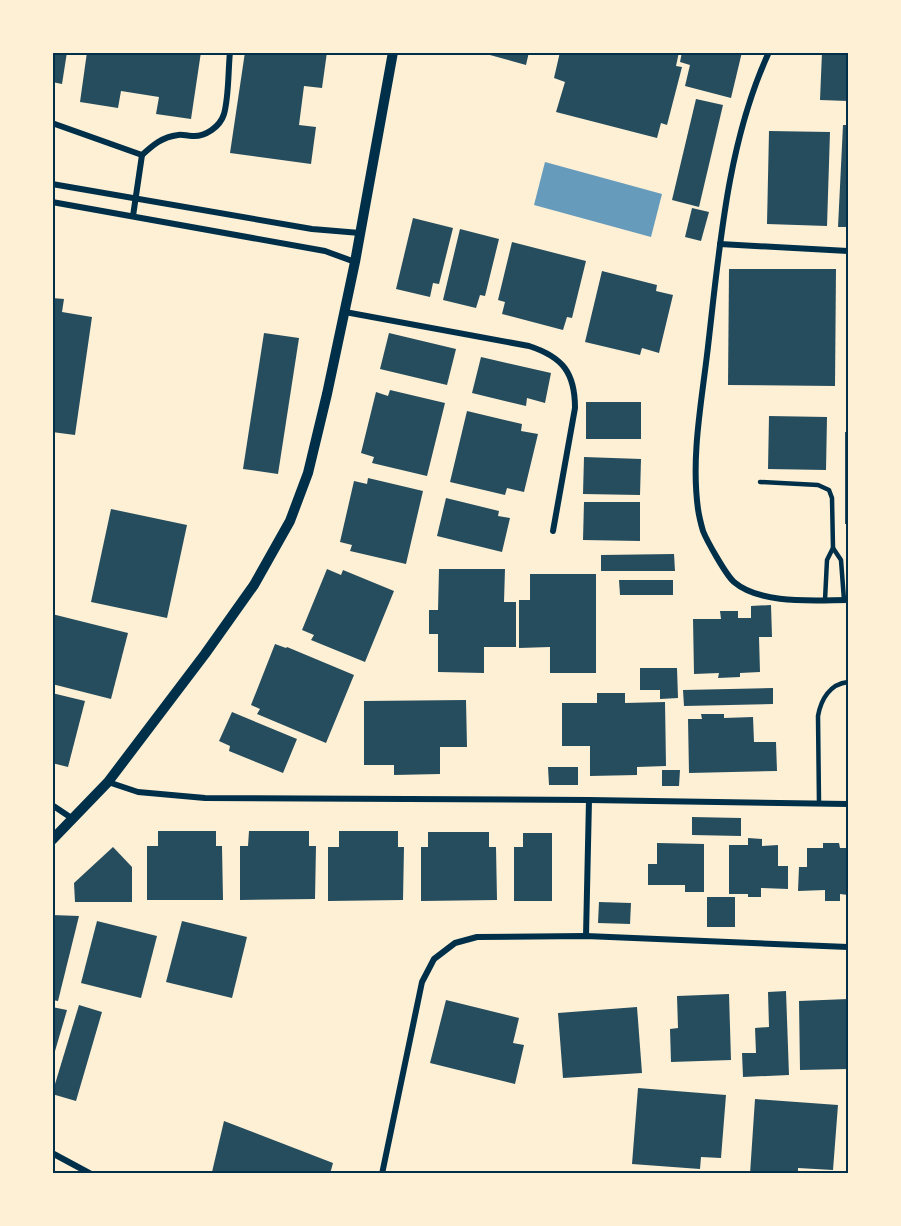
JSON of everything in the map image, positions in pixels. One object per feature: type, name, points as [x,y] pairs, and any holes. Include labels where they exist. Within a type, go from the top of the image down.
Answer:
[{"type":"street","points":[[133,216],[142,155],[156,142],[179,134],[194,137],[204,135],[219,123],[224,114],[230,52]]},
{"type":"street","points":[[52,840],[74,820],[108,782],[205,654],[254,585],[290,521],[308,473],[345,312],[393,52]]},
{"type":"street","points":[[769,52],[743,123],[720,244],[698,431],[697,487],[703,530],[733,581],[750,591],[766,597],[846,600]]},
{"type":"street","points":[[52,123],[142,155]]},
{"type":"street","points":[[52,183],[312,229],[360,232]]},
{"type":"street","points":[[52,202],[325,250],[355,262]]},
{"type":"street","points":[[720,244],[849,251]]},
{"type":"street","points":[[345,312],[529,346],[547,352],[559,362],[570,375],[575,389],[575,408],[553,531]]},
{"type":"street","points":[[108,782],[138,792],[205,798],[849,804]]},
{"type":"street","points":[[586,936],[589,800]]},
{"type":"street","points":[[52,805],[74,820]]},
{"type":"street","points":[[382,1173],[422,982],[434,959],[455,943],[477,937],[586,936],[849,947]]},
{"type":"street","points":[[52,1153],[91,1173]]},
{"type":"lane","points":[[760,482],[818,485],[829,490],[832,498],[833,548],[827,560],[825,600]]},
{"type":"lane","points":[[833,548],[841,560],[846,600]]},
{"type":"lane","points":[[819,803],[818,716],[820,705],[826,694],[834,687],[849,682]]},
{"type":"water","points":[[545,162],[662,194],[651,237],[534,205]]},
{"type":"building","points":[[52,52],[67,52],[62,84],[52,82]]},
{"type":"building","points":[[87,52],[201,52],[191,119],[156,114],[159,97],[121,91],[118,108],[80,102]]},
{"type":"building","points":[[245,52],[327,52],[322,88],[304,86],[299,125],[316,127],[311,164],[230,153]]},
{"type":"building","points":[[479,52],[529,52],[526,65]]},
{"type":"building","points":[[560,52],[679,52],[676,66],[682,67],[667,125],[661,123],[657,138],[556,112],[565,82],[554,78]]},
{"type":"building","points":[[682,52],[742,52],[731,98],[685,86],[690,65],[680,62]]},
{"type":"building","points":[[822,52],[848,52],[848,101],[820,100]]},
{"type":"building","points":[[696,99],[723,105],[699,207],[672,200]]},
{"type":"building","points":[[843,125],[848,125],[848,227],[838,227]]},
{"type":"building","points":[[769,131],[830,132],[827,226],[767,224]]},
{"type":"building","points":[[692,208],[709,212],[701,241],[685,237]]},
{"type":"building","points":[[413,218],[453,228],[439,284],[433,283],[430,297],[396,289]]},
{"type":"building","points":[[460,229],[499,239],[485,296],[480,295],[476,308],[443,300]]},
{"type":"building","points":[[512,242],[586,261],[572,318],[567,317],[563,330],[502,314],[505,302],[498,300]]},
{"type":"building","points":[[729,269],[836,269],[835,386],[728,385]]},
{"type":"building","points":[[602,271],[657,285],[656,291],[673,295],[659,353],[642,348],[640,355],[585,342]]},
{"type":"building","points":[[52,298],[64,299],[62,312],[92,317],[75,435],[52,432]]},
{"type":"building","points":[[264,333],[299,338],[278,474],[243,469]]},
{"type":"building","points":[[389,333],[456,349],[447,385],[380,369]]},
{"type":"building","points":[[481,357],[551,373],[545,403],[527,398],[526,406],[472,393]]},
{"type":"building","points":[[390,390],[445,403],[427,476],[372,463],[374,457],[361,453],[376,392],[388,396]]},
{"type":"building","points":[[586,402],[641,402],[641,439],[586,439]]},
{"type":"building","points":[[467,411],[522,424],[521,431],[538,434],[524,492],[507,488],[505,495],[450,482]]},
{"type":"building","points":[[769,416],[827,417],[826,470],[768,469]]},
{"type":"building","points":[[845,432],[848,432],[848,524],[845,524]]},
{"type":"building","points":[[584,457],[641,459],[640,495],[583,494]]},
{"type":"building","points":[[368,478],[423,491],[406,564],[350,551],[352,545],[340,542],[354,481],[367,484]]},
{"type":"building","points":[[446,498],[499,511],[498,516],[510,518],[502,552],[437,536]]},
{"type":"building","points":[[584,502],[640,502],[640,541],[583,540]]},
{"type":"building","points":[[111,509],[187,525],[167,618],[91,602]]},
{"type":"building","points":[[674,554],[675,571],[601,571],[601,555]]},
{"type":"building","points":[[327,569],[341,575],[343,570],[394,591],[365,662],[311,640],[314,635],[302,630]]},
{"type":"building","points":[[439,569],[505,569],[504,602],[516,602],[516,647],[484,647],[484,673],[438,672],[438,634],[429,634],[429,610],[438,610]]},
{"type":"building","points":[[530,574],[596,574],[596,673],[550,673],[550,647],[519,648],[519,600],[530,600]]},
{"type":"building","points":[[619,580],[673,580],[673,595],[620,595]]},
{"type":"building","points":[[771,605],[772,637],[759,637],[760,672],[740,673],[740,677],[718,678],[719,673],[694,674],[693,619],[721,619],[720,611],[738,611],[738,618],[751,618],[751,606]]},
{"type":"building","points":[[52,614],[128,633],[111,699],[52,684]]},
{"type":"building","points":[[275,644],[354,675],[326,743],[257,714],[260,709],[251,705]]},
{"type":"building","points":[[640,668],[677,668],[678,698],[660,699],[660,690],[640,690]]},
{"type":"building","points":[[773,688],[773,704],[684,706],[683,690]]},
{"type":"building","points":[[52,693],[85,701],[68,767],[52,763]]},
{"type":"building","points":[[597,693],[625,693],[625,703],[665,702],[666,766],[637,767],[637,775],[590,776],[590,746],[562,746],[562,703],[597,703]]},
{"type":"building","points":[[466,700],[467,747],[440,747],[440,774],[394,775],[394,765],[364,765],[364,701]]},
{"type":"building","points":[[232,712],[297,739],[283,773],[229,751],[230,746],[219,741]]},
{"type":"building","points":[[701,714],[724,714],[724,718],[753,717],[754,742],[776,742],[777,771],[689,773],[688,719],[702,719]]},
{"type":"building","points":[[548,767],[578,767],[578,785],[549,785]]},
{"type":"building","points":[[662,770],[680,770],[679,786],[662,786]]},
{"type":"building","points":[[692,817],[741,818],[741,836],[692,835]]},
{"type":"building","points":[[158,831],[216,831],[216,846],[222,846],[223,900],[147,900],[147,846],[158,846]]},
{"type":"building","points":[[249,831],[309,831],[309,846],[316,846],[315,899],[240,900],[240,846],[248,846]]},
{"type":"building","points":[[339,831],[398,831],[398,847],[404,847],[403,900],[328,901],[328,847],[339,847]]},
{"type":"building","points":[[428,832],[489,832],[489,847],[496,847],[497,900],[421,901],[421,847],[428,847]]},
{"type":"building","points":[[523,833],[552,833],[552,901],[514,901],[514,847],[523,847]]},
{"type":"building","points":[[748,838],[762,839],[762,846],[778,845],[778,866],[788,866],[788,889],[761,888],[761,897],[729,894],[729,845],[748,845]]},
{"type":"building","points":[[657,843],[704,844],[704,892],[685,892],[685,885],[648,885],[648,864],[657,864]]},
{"type":"building","points":[[823,843],[839,843],[840,848],[848,848],[848,895],[840,894],[840,901],[825,901],[825,890],[798,891],[799,867],[807,867],[807,848],[823,848]]},
{"type":"building","points":[[113,847],[132,867],[132,902],[75,902],[74,883]]},
{"type":"building","points":[[707,897],[735,897],[735,927],[707,927]]},
{"type":"building","points":[[599,902],[631,903],[630,924],[598,923]]},
{"type":"building","points":[[52,915],[79,916],[58,1001],[52,1000]]},
{"type":"building","points":[[97,921],[157,936],[141,998],[81,983]]},
{"type":"building","points":[[182,921],[247,937],[232,998],[166,982]]},
{"type":"building","points":[[786,991],[789,1075],[743,1077],[742,1053],[756,1053],[755,1028],[769,1027],[768,992]]},
{"type":"building","points":[[729,994],[731,1060],[671,1062],[670,1029],[678,1028],[677,996]]},
{"type":"building","points":[[848,999],[848,1069],[800,1070],[799,1001]]},
{"type":"building","points":[[446,1000],[519,1018],[513,1043],[524,1045],[515,1084],[430,1063]]},
{"type":"building","points":[[79,1005],[102,1012],[76,1101],[52,1094]]},
{"type":"building","points":[[52,1007],[67,1010],[53,1058],[52,1058]]},
{"type":"building","points":[[637,1007],[642,1073],[563,1078],[558,1013]]},
{"type":"building","points":[[638,1088],[726,1095],[721,1158],[701,1157],[700,1169],[632,1164]]},
{"type":"building","points":[[755,1099],[838,1105],[833,1170],[798,1168],[798,1174],[750,1174]]},
{"type":"building","points":[[224,1121],[333,1163],[330,1174],[216,1174],[212,1172]]}]
